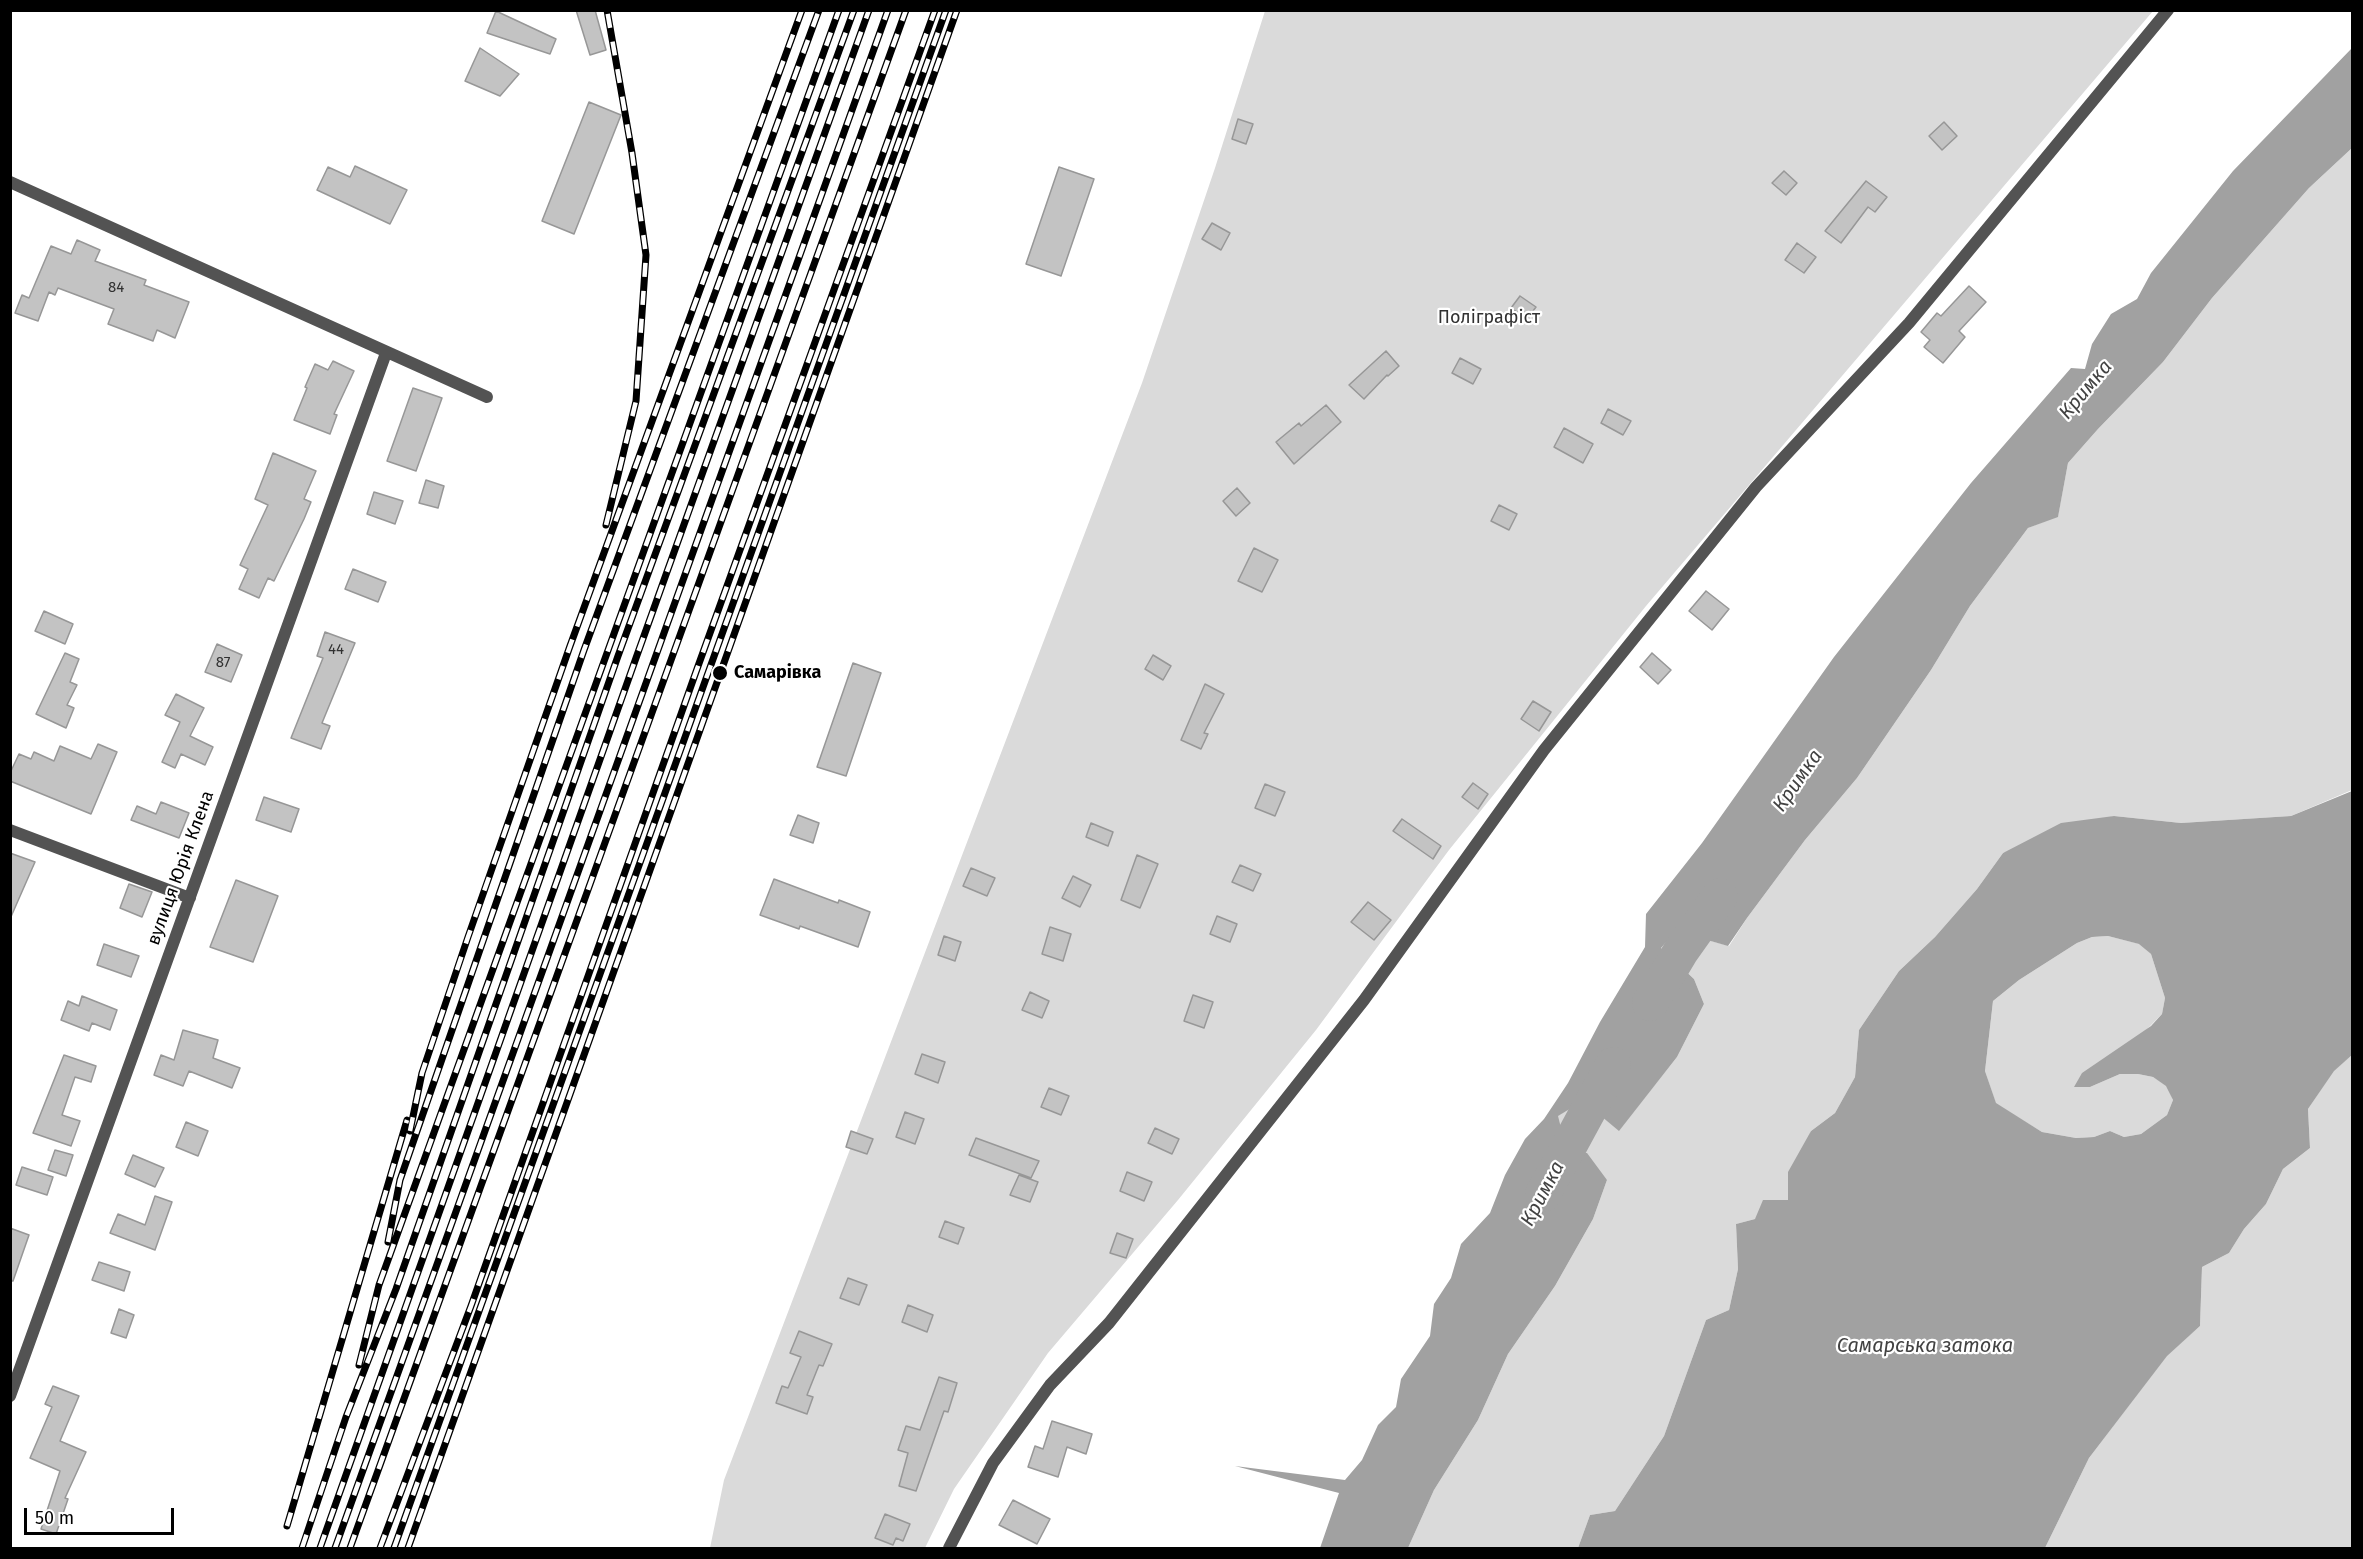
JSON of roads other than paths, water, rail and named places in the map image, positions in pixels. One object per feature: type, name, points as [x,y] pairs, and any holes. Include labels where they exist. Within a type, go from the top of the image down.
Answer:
[{"type":"street","points":[[949,1548],[993,1463],[1050,1385],[1109,1323],[1364,1000],[1544,750],[1756,487],[1909,323],[2168,10]]},
{"type":"street","points":[[10,182],[487,397]]},
{"type":"street","name":"вулиця Юрія Клена","points":[[10,1396],[386,353]]},
{"type":"street","points":[[10,830],[190,898]]},
{"type":"water","points":[[2352,48],[2352,148],[2309,188],[2212,298],[2163,362],[2068,463],[2058,517],[2028,528],[1970,606],[1931,670],[1857,778],[1805,840],[1728,946],[1676,931],[1661,948],[1694,979],[1704,1004],[1677,1057],[1619,1131],[1583,1101],[1558,1116],[1567,1152],[1587,1153],[1607,1180],[1593,1219],[1555,1286],[1508,1354],[1478,1420],[1434,1490],[1408,1548],[1320,1548],[1339,1493],[1235,1466],[1345,1480],[1362,1460],[1378,1425],[1396,1407],[1401,1379],[1430,1336],[1434,1304],[1451,1278],[1461,1244],[1490,1213],[1505,1175],[1525,1139],[1544,1119],[1568,1083],[1600,1022],[1645,947],[1646,914],[1702,843],[1834,657],[1971,483],[2071,368],[2085,369],[2092,344],[2111,314],[2137,299],[2151,273],[2233,171]]},
{"type":"water","name":"Самарська затока","points":[[2352,791],[2352,1055],[2334,1071],[2308,1109],[2310,1148],[2283,1169],[2266,1204],[2244,1229],[2229,1253],[2202,1267],[2200,1326],[2167,1356],[2089,1458],[2045,1548],[1578,1548],[1590,1515],[1615,1511],[1664,1436],[1706,1320],[1729,1310],[1738,1269],[1736,1224],[1755,1219],[1763,1200],[1788,1200],[1788,1172],[1811,1131],[1835,1113],[1855,1077],[1859,1030],[1899,971],[1935,937],[1977,889],[2003,853],[2061,823],[2114,816],[2181,823],[2291,816]],"holes":[[[2108,936],[2139,944],[2151,954],[2165,998],[2162,1014],[2151,1026],[2082,1073],[2074,1087],[2090,1087],[2120,1074],[2153,1077],[2166,1086],[2173,1100],[2167,1115],[2141,1134],[2124,1137],[2110,1131],[2094,1137],[2076,1138],[2042,1132],[1996,1103],[1985,1071],[1993,1001],[2019,980],[2077,943],[2092,937]]]},
{"type":"waterway","name":"Кримка","points":[[1650,1003],[1681,951],[1720,896]]},
{"type":"waterway","name":"Кримка","points":[[1543,1194],[1613,1065]]},
{"type":"railway","points":[[606,525],[636,401],[646,255],[632,153],[607,10]]},
{"type":"railway","points":[[410,1131],[422,1073],[468,937],[570,646],[802,10]]},
{"type":"railway","points":[[388,1242],[400,1180],[584,650],[819,10]]},
{"type":"railway","points":[[359,1365],[379,1285],[839,10]]},
{"type":"railway","points":[[302,1548],[346,1417],[396,1289],[618,656],[854,10]]},
{"type":"railway","points":[[320,1548],[869,10]]},
{"type":"railway","points":[[335,1548],[888,10]]},
{"type":"railway","points":[[350,1548],[906,10]]},
{"type":"railway","points":[[380,1548],[471,1306],[697,669],[935,10]]},
{"type":"railway","points":[[394,1548],[946,10]]},
{"type":"railway","points":[[408,1548],[957,10]]},
{"type":"railway","points":[[287,1526],[407,1120]]},
{"type":"place","name":"Самарівка","points":[[720,673]]},
{"type":"park label","name":"Поліграфіст","points":[[1489,318]]}]
